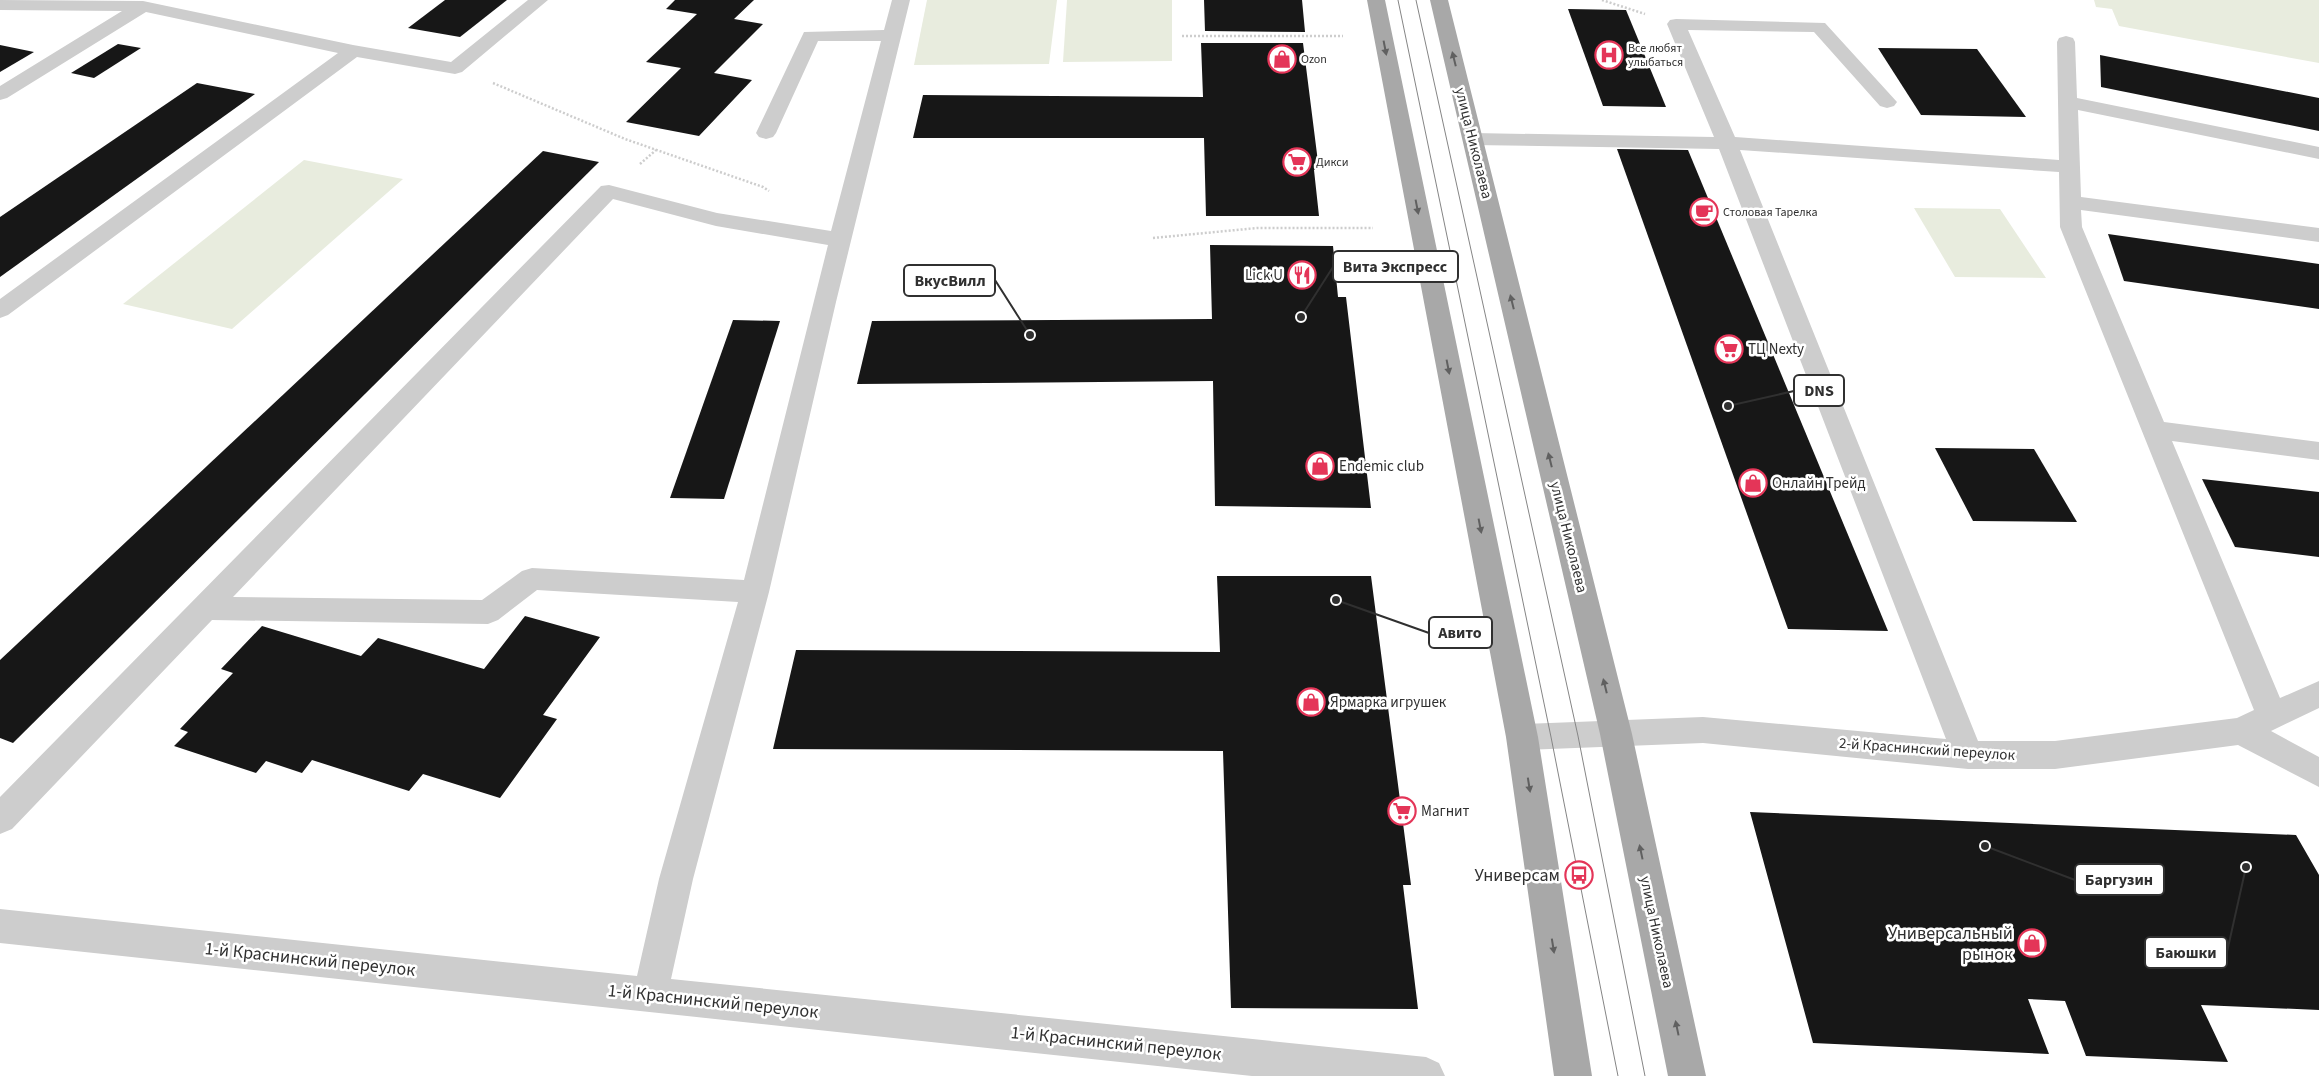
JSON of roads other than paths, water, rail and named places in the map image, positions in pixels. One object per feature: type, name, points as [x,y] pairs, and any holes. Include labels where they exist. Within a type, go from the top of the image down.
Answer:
[{"type":"main road","points":[[1376,0],[1522,737],[1573,1076]]},
{"type":"main road","name":"улица Николаева","points":[[1439,0],[1616,734],[1687,1076]]},
{"type":"street","points":[[0,5],[143,6],[353,51],[456,68],[539,0]]},
{"type":"street","points":[[650,994],[676,879],[755,592],[824,302],[901,0]]},
{"type":"street","points":[[0,94],[143,6]]},
{"type":"street","points":[[1887,102],[1819,27],[1676,24],[1726,143],[1968,754]]},
{"type":"street","points":[[766,133],[811,36],[892,35]]},
{"type":"street","points":[[2066,42],[2071,227],[2272,716]]},
{"type":"street","points":[[0,310],[353,51]]},
{"type":"street","points":[[2068,102],[2319,153]]},
{"type":"street","points":[[1473,139],[1726,143],[2070,167]]},
{"type":"street","points":[[0,819],[608,191],[716,219],[841,240]]},
{"type":"street","points":[[2070,202],[2319,235]]},
{"type":"street","points":[[2154,430],[2319,451]]},
{"type":"street","points":[[204,608],[488,612],[532,579],[755,592]]},
{"type":"street","name":"2-й Краснинский переулок","points":[[1522,737],[1703,730],[1968,754],[2056,756],[2241,731],[2319,694]]},
{"type":"street","points":[[2241,731],[2319,773]]},
{"type":"street","name":"1-й Краснинский переулок","points":[[0,926],[1426,1076]]},
{"type":"tram line","points":[[1398,0],[1551,737],[1618,1076]]},
{"type":"tram line","points":[[1416,0],[1578,736],[1645,1076]]},
{"type":"place","name":"Все любят улыбаться","points":[[1609,55]]},
{"type":"place","name":"Ozon","points":[[1282,59]]},
{"type":"place","name":"Дикси","points":[[1297,162]]},
{"type":"place","name":"Столовая Тарелка","points":[[1704,212]]},
{"type":"place","name":"Lick U","points":[[1302,275]]},
{"type":"place","name":"Вита Экспресс","points":[[1301,317]]},
{"type":"place","name":"ВкусВилл","points":[[1030,335]]},
{"type":"place","name":"ТЦ Nexty","points":[[1729,349]]},
{"type":"place","name":"DNS","points":[[1728,406]]},
{"type":"place","name":"Endemic club","points":[[1320,466]]},
{"type":"place","name":"Онлайн Трейд","points":[[1753,483]]},
{"type":"place","name":"Авито","points":[[1336,600]]},
{"type":"place","name":"Ярмарка игрушек","points":[[1311,702]]},
{"type":"place","name":"Магнит","points":[[1402,811]]},
{"type":"place","name":"Баргузин","points":[[1985,846]]},
{"type":"place","name":"Баюшки","points":[[2246,867]]},
{"type":"place","name":"Универсам","points":[[1579,875]]},
{"type":"place","name":"Универсальный рынок","points":[[2032,943]]}]
